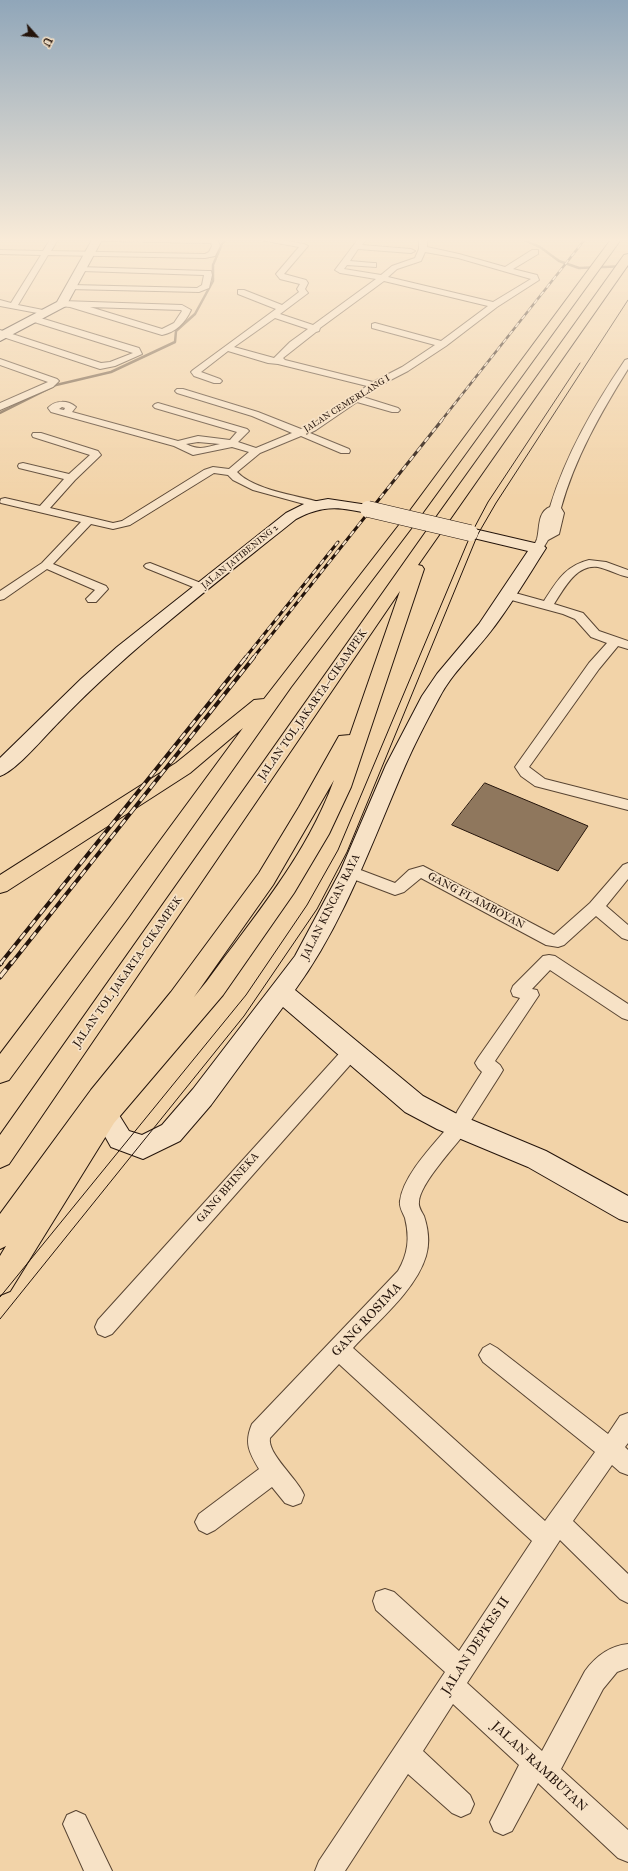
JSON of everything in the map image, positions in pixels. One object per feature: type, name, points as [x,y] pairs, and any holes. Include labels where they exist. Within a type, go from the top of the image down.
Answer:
[{"type":"highway","points":[[0,1073],[120,912],[285,683],[411,519],[553,325]]},
{"type":"highway","name":"JALAN TOL JAKARTA–CIKAMPEK","points":[[0,1156],[425,543],[579,325]]},
{"type":"highway","points":[[0,1281],[106,1115],[215,988],[287,887],[319,834],[341,787],[425,543]]},
{"type":"highway","points":[[0,885],[183,768],[285,683]]},
{"type":"highway","points":[[0,1236],[100,1098],[179,999],[266,878],[308,809],[374,689]]},
{"type":"main road","points":[[1,335],[21,325]]},
{"type":"main road","name":"JALAN JATIBENING 2","points":[[0,769],[99,672],[168,613],[291,516],[306,507],[315,504],[337,503],[368,508],[534,543]]},
{"type":"main road","name":"JALAN KINCAN RAYA","points":[[106,1115],[120,1139],[143,1147],[172,1133],[202,1097],[282,993],[303,962],[330,913],[374,821],[396,765],[431,696],[443,678],[485,627],[508,594],[534,543]]},
{"type":"main road","points":[[282,993],[414,1104],[462,1121],[537,1158],[628,1210]]},
{"type":"street","points":[[1,335],[100,366],[112,364],[133,356],[138,352],[54,325]]},
{"type":"street","points":[[140,325],[162,332],[169,331],[175,325]]},
{"type":"street","points":[[217,381],[197,374],[196,372],[259,325]]},
{"type":"street","points":[[305,325],[316,329]]},
{"type":"street","points":[[280,361],[278,358],[279,355],[321,325]]},
{"type":"street","name":"JALAN CEMERLANG I","points":[[231,472],[256,452],[313,428],[374,385],[404,369],[469,325]]},
{"type":"street","points":[[375,326],[443,344]]},
{"type":"street","points":[[227,348],[268,360],[280,361],[374,385]]},
{"type":"street","points":[[0,362],[54,381],[50,385],[0,407]]},
{"type":"street","points":[[534,543],[553,534],[559,514],[555,510],[560,491],[585,432],[628,362]]},
{"type":"street","points":[[613,385],[626,388]]},
{"type":"street","points":[[180,391],[255,414],[345,451]]},
{"type":"street","points":[[0,394],[15,400]]},
{"type":"street","points":[[356,398],[395,410]]},
{"type":"street","points":[[66,412],[178,444],[197,453],[231,444],[244,431],[158,406]]},
{"type":"street","points":[[37,435],[94,453],[96,455],[42,510]]},
{"type":"street","points":[[231,444],[256,452]]},
{"type":"street","points":[[23,466],[72,478]]},
{"type":"street","points":[[5,501],[113,526],[120,525],[126,523],[213,470],[231,472],[240,480],[253,486],[315,504]]},
{"type":"street","points":[[0,596],[46,565],[89,520]]},
{"type":"street","points":[[547,605],[570,574],[580,565],[587,563],[597,564],[628,574]]},
{"type":"street","points":[[46,565],[82,579],[102,589],[92,599]]},
{"type":"street","points":[[150,566],[202,587]]},
{"type":"street","points":[[508,594],[579,616],[595,634],[621,644],[594,666],[522,767],[526,773],[540,783],[628,805]]},
{"type":"street","points":[[628,869],[596,907],[628,934]]},
{"type":"street","name":"GANG FLAMBOYAN","points":[[350,872],[395,890],[399,889],[412,875],[423,872],[552,942],[558,941],[596,907]]},
{"type":"street","name":"GANG ROSIMA","points":[[293,1495],[274,1472],[258,1441],[260,1432],[339,1350],[405,1278],[414,1264],[420,1249],[415,1219],[409,1203],[412,1192],[427,1168],[462,1121],[484,1083],[494,1070],[484,1063],[531,995],[519,991],[549,961],[628,1013]]},
{"type":"street","name":"GANG BHINEKA","points":[[105,1326],[352,1051]]},
{"type":"street","points":[[339,1350],[445,1445],[628,1591]]},
{"type":"street","points":[[490,1355],[619,1456]]},
{"type":"street","name":"JALAN DEPKES II","points":[[331,1870],[552,1530],[619,1456],[628,1424]]},
{"type":"street","points":[[207,1522],[274,1472]]},
{"type":"street","name":"JALAN RAMBUTAN","points":[[385,1601],[539,1768],[628,1848]]},
{"type":"street","points":[[503,1822],[604,1666],[614,1658],[628,1656]]},
{"type":"street","points":[[406,1754],[461,1804]]},
{"type":"street","points":[[76,1824],[98,1871]]},
{"type":"building","points":[[485,783],[588,826],[558,871],[452,825]]},
{"type":"waterway","points":[[0,413],[56,385],[111,372],[175,342],[176,331],[182,325]]},
{"type":"tram line","points":[[0,1319],[244,1016],[317,909],[347,852],[478,534],[496,503],[612,325]]},
{"type":"tram line","points":[[0,1297],[246,995],[307,905],[338,850],[471,534],[488,502],[580,363]]},
{"type":"railway","points":[[441,421],[517,325]]},
{"type":"railway","points":[[253,658],[442,420]]},
{"type":"railway","points":[[245,658],[338,542]]},
{"type":"railway","points":[[1,963],[0,964],[246,657]]},
{"type":"railway","points":[[11,964],[254,657]]},
{"type":"railway","points":[[0,977],[11,963]]}]
